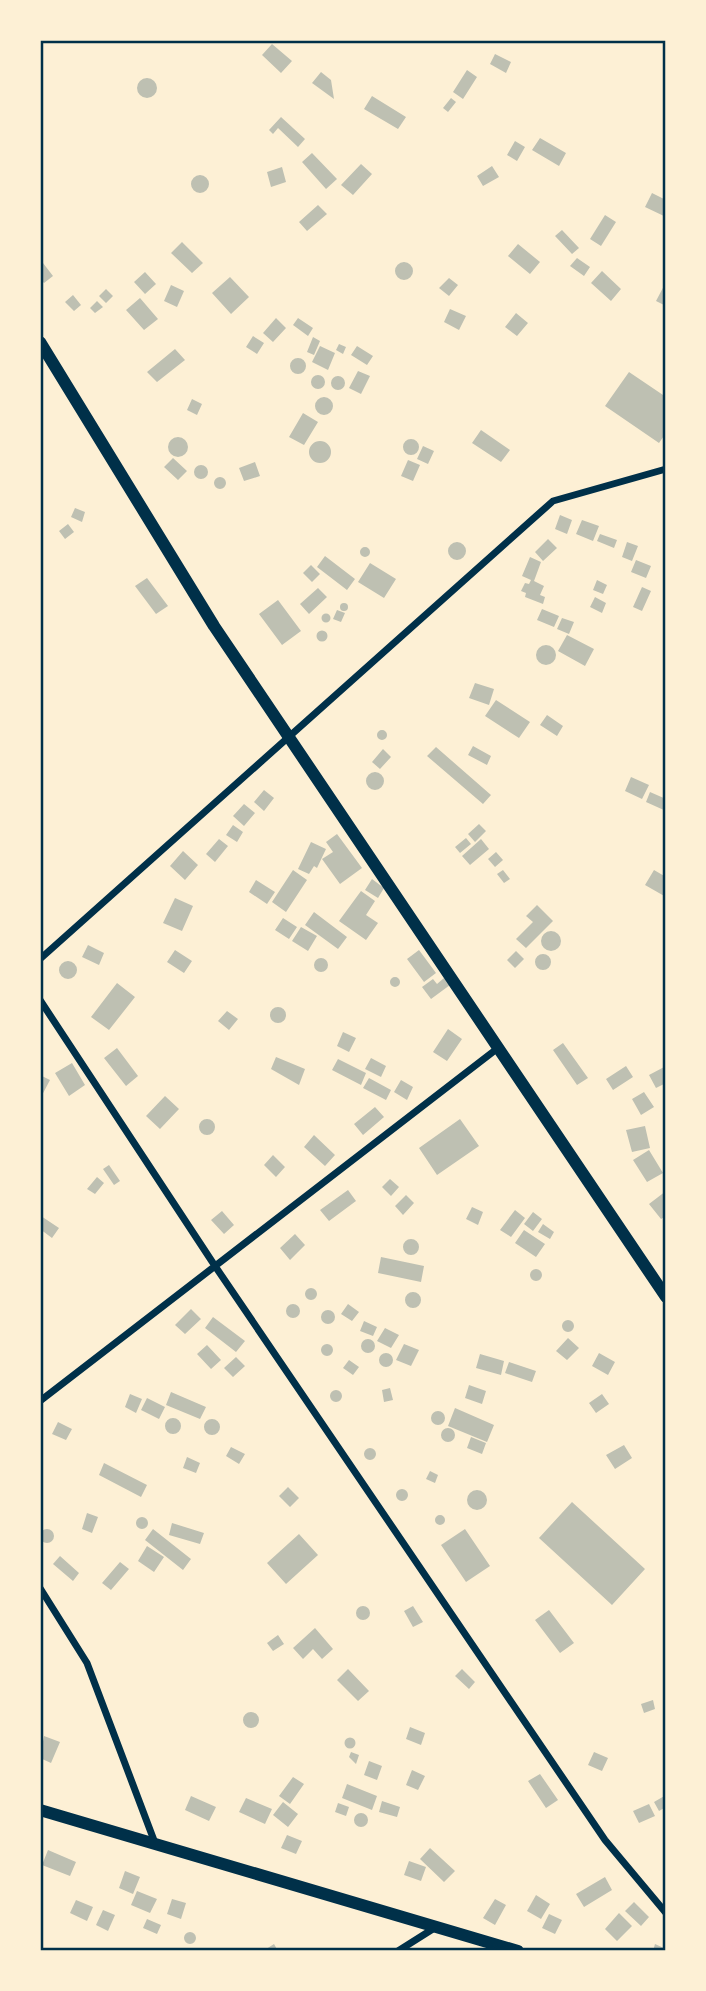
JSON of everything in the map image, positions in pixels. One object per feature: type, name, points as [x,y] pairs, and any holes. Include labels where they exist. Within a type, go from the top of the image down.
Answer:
[{"type":"street","points":[[40,342],[215,626],[666,1297]]},
{"type":"street","points":[[40,959],[290,739],[553,501],[666,469]]},
{"type":"street","points":[[40,1000],[215,1266],[605,1840],[666,1913]]},
{"type":"street","points":[[40,1401],[498,1048]]},
{"type":"street","points":[[40,1588],[87,1662],[155,1844]]},
{"type":"street","points":[[40,1810],[518,1951]]},
{"type":"street","points":[[398,1951],[437,1927]]},
{"type":"building","points":[[272,44],[292,61],[281,73],[262,55]]},
{"type":"building","points":[[495,54],[511,62],[506,73],[490,64]]},
{"type":"building","points":[[467,70],[477,77],[463,99],[453,92]]},
{"type":"building","points":[[321,72],[331,80],[334,99],[312,83]]},
{"type":"building","points":[[147,78],[154,81],[157,88],[154,95],[147,98],[140,95],[137,88],[140,81]]},
{"type":"building","points":[[372,96],[406,117],[398,129],[364,109]]},
{"type":"building","points":[[451,98],[456,102],[448,112],[443,108]]},
{"type":"building","points":[[281,117],[305,139],[298,147],[278,128],[273,134],[269,130]]},
{"type":"building","points":[[540,138],[566,153],[559,166],[532,150]]},
{"type":"building","points":[[515,141],[525,147],[517,161],[507,155]]},
{"type":"building","points":[[312,153],[337,179],[326,189],[302,162]]},
{"type":"building","points":[[361,164],[372,174],[353,195],[341,185]]},
{"type":"building","points":[[492,166],[499,177],[483,186],[477,176]]},
{"type":"building","points":[[282,167],[286,182],[271,187],[267,172]]},
{"type":"building","points":[[200,175],[206,178],[209,184],[206,190],[200,193],[194,190],[191,184],[194,178]]},
{"type":"building","points":[[652,193],[666,200],[666,217],[645,207]]},
{"type":"building","points":[[318,205],[327,214],[307,231],[299,222]]},
{"type":"building","points":[[605,215],[616,222],[601,246],[590,239]]},
{"type":"building","points":[[562,230],[579,248],[572,254],[555,236]]},
{"type":"building","points":[[182,242],[203,263],[192,273],[171,253]]},
{"type":"building","points":[[518,244],[540,262],[530,274],[508,256]]},
{"type":"building","points":[[577,258],[590,267],[584,276],[570,266]]},
{"type":"building","points":[[404,262],[410,265],[413,271],[410,277],[404,280],[398,277],[395,271],[398,265]]},
{"type":"building","points":[[43,263],[53,276],[44,283],[40,279]]},
{"type":"building","points":[[602,271],[621,289],[611,301],[591,283]]},
{"type":"building","points":[[145,272],[156,284],[145,294],[134,282]]},
{"type":"building","points":[[230,277],[249,297],[231,314],[212,293]]},
{"type":"building","points":[[449,278],[458,285],[449,296],[439,288]]},
{"type":"building","points":[[666,282],[666,306],[656,301]]},
{"type":"building","points":[[171,285],[184,291],[177,307],[164,301]]},
{"type":"building","points":[[106,289],[113,296],[106,303],[99,296]]},
{"type":"building","points":[[73,295],[81,305],[74,311],[65,302]]},
{"type":"building","points":[[140,298],[158,319],[144,330],[126,310]]},
{"type":"building","points":[[97,301],[103,307],[95,313],[90,308]]},
{"type":"building","points":[[450,309],[466,316],[459,330],[444,322]]},
{"type":"building","points":[[516,313],[528,323],[517,336],[505,327]]},
{"type":"building","points":[[276,318],[286,328],[273,342],[263,333]]},
{"type":"building","points":[[298,318],[313,328],[308,336],[293,325]]},
{"type":"building","points":[[253,336],[264,343],[257,354],[246,347]]},
{"type":"building","points":[[313,337],[320,341],[314,355],[307,352]]},
{"type":"building","points":[[339,344],[346,347],[343,354],[336,350]]},
{"type":"building","points":[[320,346],[335,353],[328,370],[312,362]]},
{"type":"building","points":[[357,346],[373,356],[367,365],[351,355]]},
{"type":"building","points":[[175,349],[185,360],[157,382],[147,372]]},
{"type":"building","points":[[298,358],[304,360],[304,372],[298,374],[292,372],[290,366],[292,360]]},
{"type":"building","points":[[358,371],[370,376],[361,394],[349,388]]},
{"type":"building","points":[[629,372],[666,397],[666,433],[659,443],[605,406]]},
{"type":"building","points":[[318,375],[323,377],[323,387],[318,389],[313,387],[311,382],[313,377]]},
{"type":"building","points":[[338,376],[343,378],[343,388],[338,390],[333,388],[331,383],[333,378]]},
{"type":"building","points":[[324,397],[330,400],[333,406],[330,412],[324,415],[318,412],[315,406],[318,400]]},
{"type":"building","points":[[192,399],[202,404],[197,415],[187,410]]},
{"type":"building","points":[[303,413],[318,422],[304,445],[289,437]]},
{"type":"building","points":[[481,430],[510,450],[501,462],[472,443]]},
{"type":"building","points":[[178,437],[185,440],[188,447],[185,454],[178,457],[171,454],[168,447],[171,440]]},
{"type":"building","points":[[411,439],[417,441],[417,453],[411,455],[405,453],[403,447],[405,441]]},
{"type":"building","points":[[320,441],[328,444],[331,452],[328,460],[320,463],[312,460],[309,452],[312,444]]},
{"type":"building","points":[[423,446],[434,451],[428,464],[417,459]]},
{"type":"building","points":[[173,458],[187,471],[178,480],[164,467]]},
{"type":"building","points":[[408,460],[420,465],[413,481],[401,476]]},
{"type":"building","points":[[255,462],[260,476],[244,481],[239,468]]},
{"type":"building","points":[[201,465],[206,467],[206,477],[201,479],[196,477],[194,472],[196,467]]},
{"type":"building","points":[[220,477],[226,483],[220,489],[214,483]]},
{"type":"building","points":[[75,508],[85,512],[82,522],[71,517]]},
{"type":"building","points":[[560,515],[572,520],[567,534],[555,529]]},
{"type":"building","points":[[582,520],[599,526],[593,541],[576,534]]},
{"type":"building","points":[[68,524],[74,532],[65,539],[59,531]]},
{"type":"building","points":[[600,534],[617,540],[614,548],[597,541]]},
{"type":"building","points":[[548,539],[557,548],[543,561],[535,552]]},
{"type":"building","points":[[457,542],[463,545],[466,551],[463,557],[457,560],[451,557],[448,551],[451,545]]},
{"type":"building","points":[[627,542],[638,546],[632,561],[622,557]]},
{"type":"building","points":[[365,547],[369,548],[369,556],[365,557],[361,556],[360,552],[361,548]]},
{"type":"building","points":[[325,556],[355,579],[347,590],[317,567]]},
{"type":"building","points":[[530,557],[541,562],[534,581],[544,586],[540,595],[545,597],[543,604],[525,597],[526,593],[521,591],[525,583],[529,584],[531,580],[522,576]]},
{"type":"building","points":[[636,560],[651,566],[646,578],[631,572]]},
{"type":"building","points":[[370,563],[396,579],[384,598],[358,582]]},
{"type":"building","points":[[311,565],[320,574],[312,582],[303,573]]},
{"type":"building","points":[[147,578],[168,606],[156,614],[135,586]]},
{"type":"building","points":[[597,580],[607,585],[603,594],[593,590]]},
{"type":"building","points":[[642,587],[651,591],[642,611],[633,607]]},
{"type":"building","points":[[318,588],[327,597],[309,614],[300,604]]},
{"type":"building","points":[[595,597],[606,603],[602,613],[590,607]]},
{"type":"building","points":[[278,600],[301,631],[282,645],[259,614]]},
{"type":"building","points":[[344,603],[348,607],[344,611],[340,607]]},
{"type":"building","points":[[542,609],[559,616],[554,627],[537,620]]},
{"type":"building","points":[[337,610],[345,613],[341,622],[333,619]]},
{"type":"building","points":[[326,613],[331,618],[326,623],[321,618]]},
{"type":"building","points":[[562,618],[574,622],[569,634],[557,629]]},
{"type":"building","points":[[322,630],[328,636],[322,642],[316,636]]},
{"type":"building","points":[[567,635],[594,649],[585,666],[558,651]]},
{"type":"building","points":[[546,645],[553,648],[556,655],[553,662],[546,665],[539,662],[536,655],[539,648]]},
{"type":"building","points":[[475,683],[494,689],[489,705],[469,698]]},
{"type":"building","points":[[496,700],[530,722],[519,738],[485,716]]},
{"type":"building","points":[[547,715],[563,726],[557,736],[540,725]]},
{"type":"building","points":[[382,730],[387,735],[382,740],[377,735]]},
{"type":"building","points":[[473,746],[491,756],[487,765],[468,755]]},
{"type":"building","points":[[436,747],[491,795],[483,804],[427,756]]},
{"type":"building","points":[[383,749],[391,757],[380,769],[372,762]]},
{"type":"building","points":[[371,772],[379,772],[384,781],[382,788],[371,790],[366,785],[366,777]]},
{"type":"building","points":[[631,777],[649,785],[642,799],[625,791]]},
{"type":"building","points":[[264,790],[274,798],[264,811],[254,802]]},
{"type":"building","points":[[650,792],[666,799],[666,811],[646,802]]},
{"type":"building","points":[[244,804],[255,813],[244,826],[233,816]]},
{"type":"building","points":[[479,824],[486,831],[475,842],[468,834]]},
{"type":"building","points":[[233,825],[243,832],[237,842],[226,835]]},
{"type":"building","points":[[337,834],[362,868],[340,884],[322,859],[333,852],[326,842]]},
{"type":"building","points":[[466,838],[471,844],[460,853],[455,847]]},
{"type":"building","points":[[219,839],[228,846],[215,862],[206,854]]},
{"type":"building","points":[[481,839],[489,849],[470,865],[462,856]]},
{"type":"building","points":[[311,842],[326,849],[317,868],[314,866],[309,874],[298,869]]},
{"type":"building","points":[[183,851],[198,865],[185,880],[170,866]]},
{"type":"building","points":[[496,852],[503,860],[495,867],[488,859]]},
{"type":"building","points":[[293,870],[307,880],[286,912],[272,902]]},
{"type":"building","points":[[503,870],[510,879],[504,883],[497,874]]},
{"type":"building","points":[[654,870],[666,877],[666,897],[645,885]]},
{"type":"building","points":[[372,879],[384,888],[378,898],[365,890]]},
{"type":"building","points":[[256,880],[275,892],[267,904],[249,892]]},
{"type":"building","points":[[361,891],[375,901],[366,915],[378,923],[366,940],[339,921]]},
{"type":"building","points":[[175,898],[193,906],[182,931],[163,923]]},
{"type":"building","points":[[537,905],[553,921],[526,948],[516,939],[533,922],[526,916]]},
{"type":"building","points":[[314,912],[347,937],[338,949],[305,925]]},
{"type":"building","points":[[283,918],[297,927],[289,939],[275,930]]},
{"type":"building","points":[[301,927],[317,936],[308,951],[292,941]]},
{"type":"building","points":[[551,931],[558,934],[561,941],[558,948],[551,951],[544,948],[541,941],[544,934]]},
{"type":"building","points":[[88,945],[104,953],[99,965],[82,957]]},
{"type":"building","points":[[175,950],[192,961],[184,973],[167,962]]},
{"type":"building","points":[[419,950],[436,973],[424,982],[407,959]]},
{"type":"building","points":[[516,951],[524,959],[515,968],[507,960]]},
{"type":"building","points":[[543,954],[551,962],[543,970],[535,962]]},
{"type":"building","points":[[321,958],[326,960],[326,970],[321,972],[316,970],[314,965],[316,960]]},
{"type":"building","points":[[64,961],[72,961],[77,970],[75,977],[64,979],[59,974],[59,966]]},
{"type":"building","points":[[395,977],[399,978],[399,986],[395,987],[391,986],[390,982],[391,978]]},
{"type":"building","points":[[444,978],[450,985],[431,999],[422,987],[433,979],[437,984]]},
{"type":"building","points":[[117,983],[135,997],[109,1030],[91,1017]]},
{"type":"building","points":[[278,1007],[284,1009],[284,1021],[278,1023],[272,1021],[270,1015],[272,1009]]},
{"type":"building","points":[[227,1011],[238,1019],[229,1030],[218,1021]]},
{"type":"building","points":[[448,1029],[462,1039],[447,1061],[433,1052]]},
{"type":"building","points":[[343,1032],[356,1038],[349,1052],[337,1046]]},
{"type":"building","points":[[563,1043],[588,1078],[577,1085],[553,1050]]},
{"type":"building","points":[[117,1048],[138,1076],[126,1086],[104,1058]]},
{"type":"building","points":[[276,1057],[305,1069],[299,1085],[271,1069]]},
{"type":"building","points":[[371,1058],[386,1066],[381,1077],[365,1069]]},
{"type":"building","points":[[338,1059],[366,1073],[361,1085],[332,1070]]},
{"type":"building","points":[[72,1063],[85,1085],[69,1096],[55,1073]]},
{"type":"building","points":[[626,1066],[633,1077],[613,1090],[606,1079]]},
{"type":"building","points":[[666,1066],[666,1083],[656,1088],[649,1075]]},
{"type":"building","points":[[40,1075],[50,1080],[40,1099]]},
{"type":"building","points":[[369,1078],[391,1090],[386,1100],[363,1088]]},
{"type":"building","points":[[401,1080],[413,1087],[407,1100],[394,1092]]},
{"type":"building","points":[[644,1092],[654,1107],[641,1115],[632,1099]]},
{"type":"building","points":[[165,1096],[179,1109],[160,1129],[146,1116]]},
{"type":"building","points":[[375,1107],[384,1117],[363,1135],[354,1124]]},
{"type":"building","points":[[207,1119],[213,1121],[213,1133],[207,1135],[201,1133],[199,1127],[201,1121]]},
{"type":"building","points":[[460,1119],[479,1146],[437,1175],[419,1148]]},
{"type":"building","points":[[645,1126],[650,1148],[632,1152],[626,1130]]},
{"type":"building","points":[[314,1135],[335,1155],[325,1166],[304,1147]]},
{"type":"building","points":[[649,1150],[663,1173],[647,1182],[633,1160]]},
{"type":"building","points":[[273,1155],[285,1167],[276,1177],[264,1165]]},
{"type":"building","points":[[109,1165],[120,1181],[114,1185],[103,1169]]},
{"type":"building","points":[[97,1177],[104,1183],[95,1194],[87,1189]]},
{"type":"building","points":[[390,1179],[399,1187],[391,1196],[382,1187]]},
{"type":"building","points":[[348,1190],[356,1201],[329,1221],[320,1210]]},
{"type":"building","points":[[666,1191],[666,1216],[661,1219],[649,1204]]},
{"type":"building","points":[[406,1195],[414,1203],[403,1215],[395,1206]]},
{"type":"building","points":[[472,1207],[483,1212],[478,1225],[466,1219]]},
{"type":"building","points":[[515,1210],[525,1218],[511,1237],[500,1230]]},
{"type":"building","points":[[222,1211],[234,1225],[224,1234],[211,1220]]},
{"type":"building","points":[[533,1212],[542,1219],[533,1231],[524,1224]]},
{"type":"building","points":[[41,1216],[59,1228],[52,1238],[40,1229]]},
{"type":"building","points":[[543,1224],[554,1232],[550,1239],[538,1232]]},
{"type":"building","points":[[524,1230],[545,1244],[536,1257],[515,1243]]},
{"type":"building","points":[[295,1234],[305,1245],[290,1260],[280,1248]]},
{"type":"building","points":[[411,1239],[417,1241],[417,1253],[411,1255],[405,1253],[403,1247],[405,1241]]},
{"type":"building","points":[[381,1257],[424,1266],[421,1282],[378,1273]]},
{"type":"building","points":[[536,1269],[542,1275],[536,1281],[530,1275]]},
{"type":"building","points":[[311,1288],[317,1294],[311,1300],[305,1294]]},
{"type":"building","points":[[413,1292],[419,1294],[419,1306],[413,1308],[407,1306],[405,1300],[407,1294]]},
{"type":"building","points":[[293,1304],[298,1306],[298,1316],[293,1318],[288,1316],[286,1311],[288,1306]]},
{"type":"building","points":[[348,1304],[359,1312],[352,1321],[341,1314]]},
{"type":"building","points":[[191,1309],[201,1319],[185,1334],[175,1325]]},
{"type":"building","points":[[325,1310],[331,1310],[335,1317],[331,1324],[325,1324],[321,1320],[321,1314]]},
{"type":"building","points":[[213,1317],[245,1341],[236,1352],[205,1328]]},
{"type":"building","points":[[568,1320],[574,1326],[568,1332],[562,1326]]},
{"type":"building","points":[[364,1321],[377,1327],[373,1336],[360,1331]]},
{"type":"building","points":[[385,1328],[399,1335],[391,1348],[377,1341]]},
{"type":"building","points":[[568,1338],[579,1348],[567,1360],[556,1351]]},
{"type":"building","points":[[365,1339],[371,1339],[375,1346],[371,1353],[365,1353],[361,1349],[361,1343]]},
{"type":"building","points":[[327,1344],[333,1350],[327,1356],[321,1350]]},
{"type":"building","points":[[404,1344],[419,1350],[411,1366],[396,1360]]},
{"type":"building","points":[[207,1345],[221,1360],[211,1369],[197,1354]]},
{"type":"building","points":[[383,1353],[389,1353],[393,1360],[389,1367],[383,1367],[379,1363],[379,1357]]},
{"type":"building","points":[[599,1353],[615,1362],[608,1375],[592,1366]]},
{"type":"building","points":[[480,1354],[504,1361],[501,1375],[476,1368]]},
{"type":"building","points":[[236,1357],[245,1366],[233,1377],[224,1368]]},
{"type":"building","points":[[349,1360],[359,1367],[353,1375],[343,1368]]},
{"type":"building","points":[[509,1362],[536,1371],[532,1382],[505,1373]]},
{"type":"building","points":[[469,1385],[486,1391],[482,1404],[465,1398]]},
{"type":"building","points":[[390,1388],[393,1400],[384,1402],[382,1390]]},
{"type":"building","points":[[336,1390],[342,1396],[336,1402],[330,1396]]},
{"type":"building","points":[[171,1392],[206,1407],[200,1419],[166,1405]]},
{"type":"building","points":[[130,1394],[142,1399],[136,1413],[125,1407]]},
{"type":"building","points":[[602,1394],[609,1404],[596,1413],[589,1403]]},
{"type":"building","points":[[147,1398],[165,1407],[159,1419],[141,1410]]},
{"type":"building","points":[[455,1408],[494,1425],[487,1442],[448,1426]]},
{"type":"building","points":[[438,1411],[443,1413],[443,1423],[438,1425],[433,1423],[431,1418],[433,1413]]},
{"type":"building","points":[[173,1418],[179,1420],[179,1432],[173,1434],[167,1432],[165,1426],[167,1420]]},
{"type":"building","points":[[212,1419],[218,1421],[218,1433],[212,1435],[206,1433],[204,1427],[206,1421]]},
{"type":"building","points":[[58,1422],[72,1429],[66,1440],[52,1434]]},
{"type":"building","points":[[448,1428],[453,1430],[453,1440],[448,1442],[443,1440],[441,1435],[443,1430]]},
{"type":"building","points":[[471,1437],[486,1443],[482,1454],[467,1448]]},
{"type":"building","points":[[624,1445],[632,1458],[615,1469],[606,1455]]},
{"type":"building","points":[[231,1447],[245,1454],[239,1464],[226,1456]]},
{"type":"building","points":[[370,1448],[376,1454],[370,1460],[364,1454]]},
{"type":"building","points":[[187,1457],[200,1463],[196,1473],[183,1468]]},
{"type":"building","points":[[104,1463],[147,1485],[141,1497],[99,1475]]},
{"type":"building","points":[[430,1471],[438,1475],[435,1483],[426,1479]]},
{"type":"building","points":[[288,1487],[299,1498],[290,1507],[279,1496]]},
{"type":"building","points":[[402,1489],[408,1495],[402,1501],[396,1495]]},
{"type":"building","points":[[477,1490],[484,1493],[487,1500],[484,1507],[477,1510],[470,1507],[467,1500],[470,1493]]},
{"type":"building","points":[[572,1502],[645,1569],[612,1605],[539,1538]]},
{"type":"building","points":[[87,1513],[98,1517],[92,1533],[82,1529]]},
{"type":"building","points":[[440,1515],[444,1516],[444,1524],[440,1525],[436,1524],[435,1520],[436,1516]]},
{"type":"building","points":[[142,1517],[148,1523],[142,1529],[136,1523]]},
{"type":"building","points":[[172,1523],[204,1533],[200,1544],[169,1535]]},
{"type":"building","points":[[44,1529],[50,1529],[54,1536],[50,1543],[44,1543],[40,1539],[40,1533]]},
{"type":"building","points":[[153,1529],[191,1559],[183,1570],[145,1540]]},
{"type":"building","points":[[465,1529],[490,1566],[466,1582],[441,1545]]},
{"type":"building","points":[[299,1534],[318,1555],[286,1584],[267,1563]]},
{"type":"building","points":[[147,1546],[164,1557],[154,1572],[138,1561]]},
{"type":"building","points":[[60,1556],[79,1573],[73,1581],[53,1564]]},
{"type":"building","points":[[120,1562],[129,1569],[111,1590],[102,1583]]},
{"type":"building","points":[[360,1606],[366,1606],[370,1613],[366,1620],[360,1620],[356,1616],[356,1610]]},
{"type":"building","points":[[413,1606],[423,1622],[413,1627],[404,1611]]},
{"type":"building","points":[[549,1610],[574,1643],[560,1653],[535,1620]]},
{"type":"building","points":[[315,1628],[333,1649],[322,1659],[313,1649],[303,1659],[293,1648]]},
{"type":"building","points":[[278,1635],[284,1644],[273,1651],[267,1643]]},
{"type":"building","points":[[348,1669],[369,1691],[358,1701],[337,1680]]},
{"type":"building","points":[[462,1669],[475,1682],[469,1689],[455,1676]]},
{"type":"building","points":[[653,1700],[655,1709],[644,1713],[641,1704]]},
{"type":"building","points":[[251,1712],[259,1720],[251,1728],[243,1720]]},
{"type":"building","points":[[410,1727],[425,1733],[421,1745],[406,1739]]},
{"type":"building","points":[[44,1736],[60,1742],[51,1763],[40,1758]]},
{"type":"building","points":[[350,1738],[354,1739],[354,1747],[350,1748],[346,1747],[345,1743],[346,1739]]},
{"type":"building","points":[[351,1752],[359,1755],[356,1764],[349,1757]]},
{"type":"building","points":[[594,1752],[608,1758],[602,1771],[588,1765]]},
{"type":"building","points":[[369,1761],[382,1766],[377,1780],[364,1775]]},
{"type":"building","points":[[412,1770],[425,1776],[418,1790],[406,1785]]},
{"type":"building","points":[[540,1774],[558,1800],[546,1808],[528,1781]]},
{"type":"building","points":[[293,1777],[304,1784],[290,1804],[279,1796]]},
{"type":"building","points":[[347,1784],[377,1796],[372,1810],[342,1798]]},
{"type":"building","points":[[666,1795],[666,1807],[659,1811],[654,1802]]},
{"type":"building","points":[[191,1796],[216,1807],[209,1821],[185,1810]]},
{"type":"building","points":[[246,1798],[272,1809],[265,1824],[239,1812]]},
{"type":"building","points":[[382,1801],[400,1807],[397,1817],[379,1812]]},
{"type":"building","points":[[283,1802],[298,1814],[288,1827],[273,1815]]},
{"type":"building","points":[[338,1803],[349,1807],[346,1816],[335,1812]]},
{"type":"building","points":[[649,1804],[655,1816],[639,1823],[633,1811]]},
{"type":"building","points":[[361,1813],[366,1815],[366,1825],[361,1827],[356,1825],[354,1820],[356,1815]]},
{"type":"building","points":[[287,1835],[302,1841],[296,1854],[281,1848]]},
{"type":"building","points":[[430,1848],[455,1871],[444,1882],[420,1859]]},
{"type":"building","points":[[48,1850],[76,1862],[70,1876],[42,1865]]},
{"type":"building","points":[[409,1861],[426,1867],[421,1881],[404,1875]]},
{"type":"building","points":[[125,1871],[140,1877],[133,1894],[119,1888]]},
{"type":"building","points":[[605,1877],[612,1890],[584,1907],[576,1894]]},
{"type":"building","points":[[137,1891],[157,1899],[150,1913],[131,1905]]},
{"type":"building","points":[[536,1895],[550,1904],[541,1919],[527,1911]]},
{"type":"building","points":[[172,1899],[186,1903],[181,1919],[167,1914]]},
{"type":"building","points":[[495,1899],[506,1905],[495,1925],[483,1918]]},
{"type":"building","points":[[76,1900],[93,1907],[87,1921],[70,1913]]},
{"type":"building","points":[[634,1902],[649,1917],[641,1926],[625,1911]]},
{"type":"building","points":[[103,1910],[115,1915],[108,1931],[96,1925]]},
{"type":"building","points":[[619,1913],[632,1926],[617,1941],[605,1929]]},
{"type":"building","points":[[549,1914],[562,1920],[555,1934],[542,1928]]},
{"type":"building","points":[[147,1919],[161,1925],[157,1934],[143,1928]]},
{"type":"building","points":[[190,1932],[196,1938],[190,1944],[184,1938]]},
{"type":"building","points":[[274,1944],[278,1951],[263,1951]]},
{"type":"building","points":[[655,1944],[666,1949],[665,1951],[653,1951]]}]
